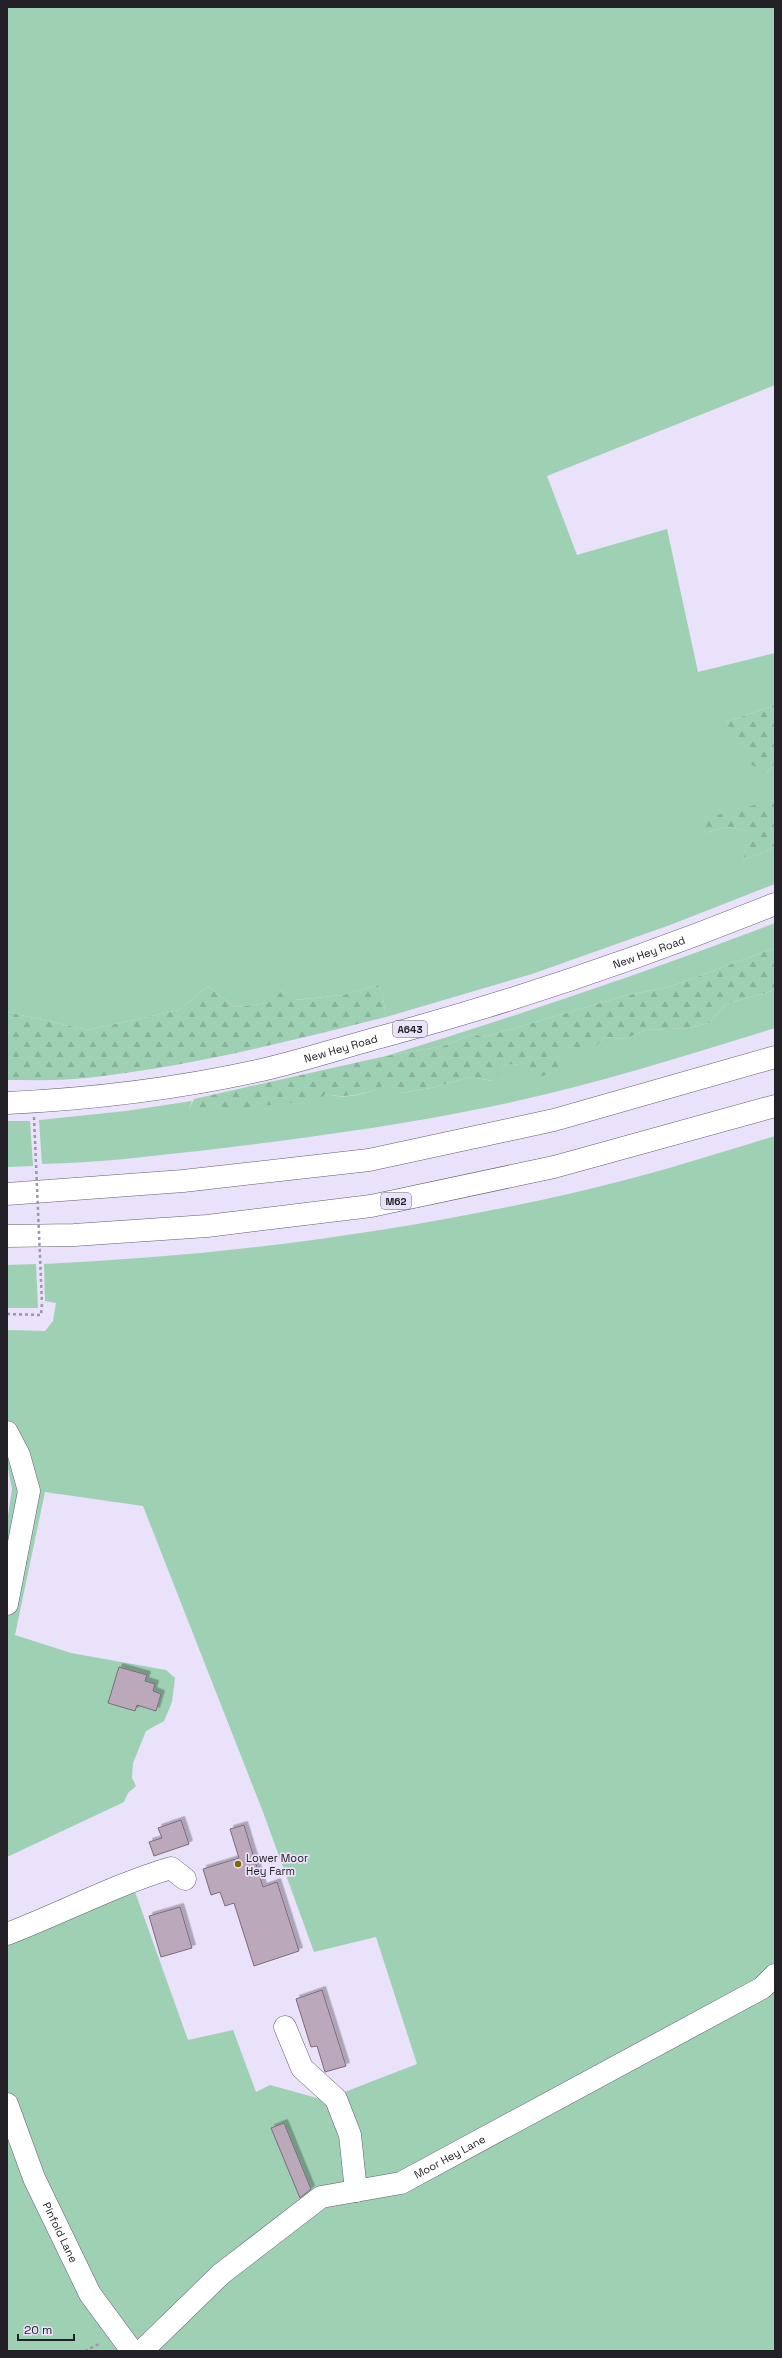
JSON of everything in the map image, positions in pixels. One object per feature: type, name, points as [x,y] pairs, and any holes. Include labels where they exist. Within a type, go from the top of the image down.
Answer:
[{"type":"main road","name":"New Hey Road","points":[[7,1103],[109,1096],[183,1086],[258,1070],[505,1001],[685,940],[775,904]]},
{"type":"main road","points":[[7,1194],[183,1181],[369,1160],[554,1120],[775,1057]]},
{"type":"main road","name":"M62","points":[[7,1236],[74,1235],[207,1226],[371,1206],[554,1167],[775,1106]]},
{"type":"main road","points":[[7,1432],[19,1455],[29,1491],[7,1604]]},
{"type":"main road","points":[[7,1934],[45,1920],[124,1883],[156,1872],[171,1868],[185,1879]]},
{"type":"main road","name":"Moor Hey Lane","points":[[142,2351],[221,2274],[321,2197],[401,2183],[762,1988],[775,1975]]},
{"type":"main road","points":[[285,2027],[302,2068],[336,2099],[350,2134],[356,2190]]},
{"type":"main road","name":"Pinfold Lane","points":[[7,2104],[34,2178],[90,2294],[132,2351]]},
{"type":"path","points":[[7,1314],[41,1315],[42,1303],[34,1117]]},
{"type":"green space","points":[[7,7],[775,7],[775,385],[547,476],[577,555],[667,529],[698,672],[775,653],[775,705],[726,722],[765,773],[775,764],[775,802],[773,800],[705,833],[727,827],[749,831],[743,860],[769,850],[775,845],[775,884],[670,925],[532,974],[386,1017],[382,992],[378,985],[343,995],[295,1000],[282,991],[267,1003],[235,1007],[208,986],[179,1010],[88,1030],[7,1012]]},
{"type":"green space","points":[[775,705],[775,764],[765,773],[749,763],[726,722]]},
{"type":"green space","points":[[773,800],[775,802],[775,845],[769,850],[743,860],[748,831],[727,827],[705,833],[702,819]]},
{"type":"green space","points":[[775,923],[775,948],[672,986],[624,996],[484,1037],[473,1034],[443,1046],[386,1056],[582,993]]},
{"type":"green space","points":[[775,948],[775,990],[726,1004],[709,1023],[689,1028],[645,1030],[625,1039],[604,1037],[596,1047],[566,1047],[559,1070],[531,1080],[519,1065],[505,1064],[494,1081],[470,1077],[431,1088],[401,1093],[393,1081],[369,1092],[343,1096],[325,1094],[319,1100],[193,1113],[189,1109],[194,1099],[386,1056],[443,1046],[473,1034],[484,1037],[624,996],[672,986]]},
{"type":"green space","points":[[378,985],[382,992],[386,1017],[237,1053],[162,1067],[76,1079],[7,1080],[7,1012],[88,1030],[179,1010],[208,986],[235,1007],[267,1003],[282,991],[296,1000],[343,995]]},
{"type":"green space","points":[[775,990],[775,1028],[633,1071],[525,1099],[489,1107],[348,1132],[124,1159],[42,1164],[39,1120],[126,1111],[192,1101],[189,1109],[325,1094],[334,1096],[352,1096],[369,1092],[394,1080],[401,1093],[431,1088],[470,1077],[493,1081],[505,1064],[519,1065],[566,1047],[596,1047],[604,1037],[625,1039],[645,1030],[689,1028],[709,1023],[726,1004]]},
{"type":"green space","points":[[7,1121],[30,1121],[33,1166],[7,1167]]},
{"type":"green space","points":[[775,1136],[775,2351],[7,2351],[7,1925],[134,1889],[188,2040],[233,2030],[256,2092],[270,2085],[324,2100],[417,2064],[376,1937],[314,1952],[263,1812],[143,1506],[45,1492],[15,1635],[71,1653],[166,1670],[175,1678],[172,1702],[164,1721],[146,1731],[133,1763],[132,1778],[136,1786],[128,1793],[124,1802],[7,1857],[7,1522],[12,1489],[7,1463],[7,1330],[45,1331],[53,1321],[56,1303],[45,1301],[44,1264],[179,1255],[246,1248],[312,1240],[445,1219],[577,1192],[627,1180]]},
{"type":"green space","points":[[36,1264],[38,1308],[7,1308],[7,1265]]},
{"type":"building","points":[[119,1667],[147,1675],[145,1681],[155,1684],[153,1691],[161,1694],[156,1711],[137,1705],[135,1711],[108,1703]]},
{"type":"building","points":[[181,1820],[189,1844],[154,1856],[149,1842],[162,1838],[158,1828]]},
{"type":"building","points":[[244,1825],[263,1887],[277,1882],[299,1951],[254,1966],[234,1903],[225,1906],[220,1892],[211,1895],[203,1869],[239,1858],[230,1829]]},
{"type":"building","points":[[180,1907],[192,1948],[161,1957],[149,1916]]},
{"type":"building","points":[[322,1990],[346,2066],[325,2072],[317,2046],[311,2047],[296,1999]]},
{"type":"building","points":[[284,2123],[311,2189],[300,2198],[271,2128]]},
{"type":"place","name":"Lower Moor Hey Farm","points":[[238,1864]]}]
